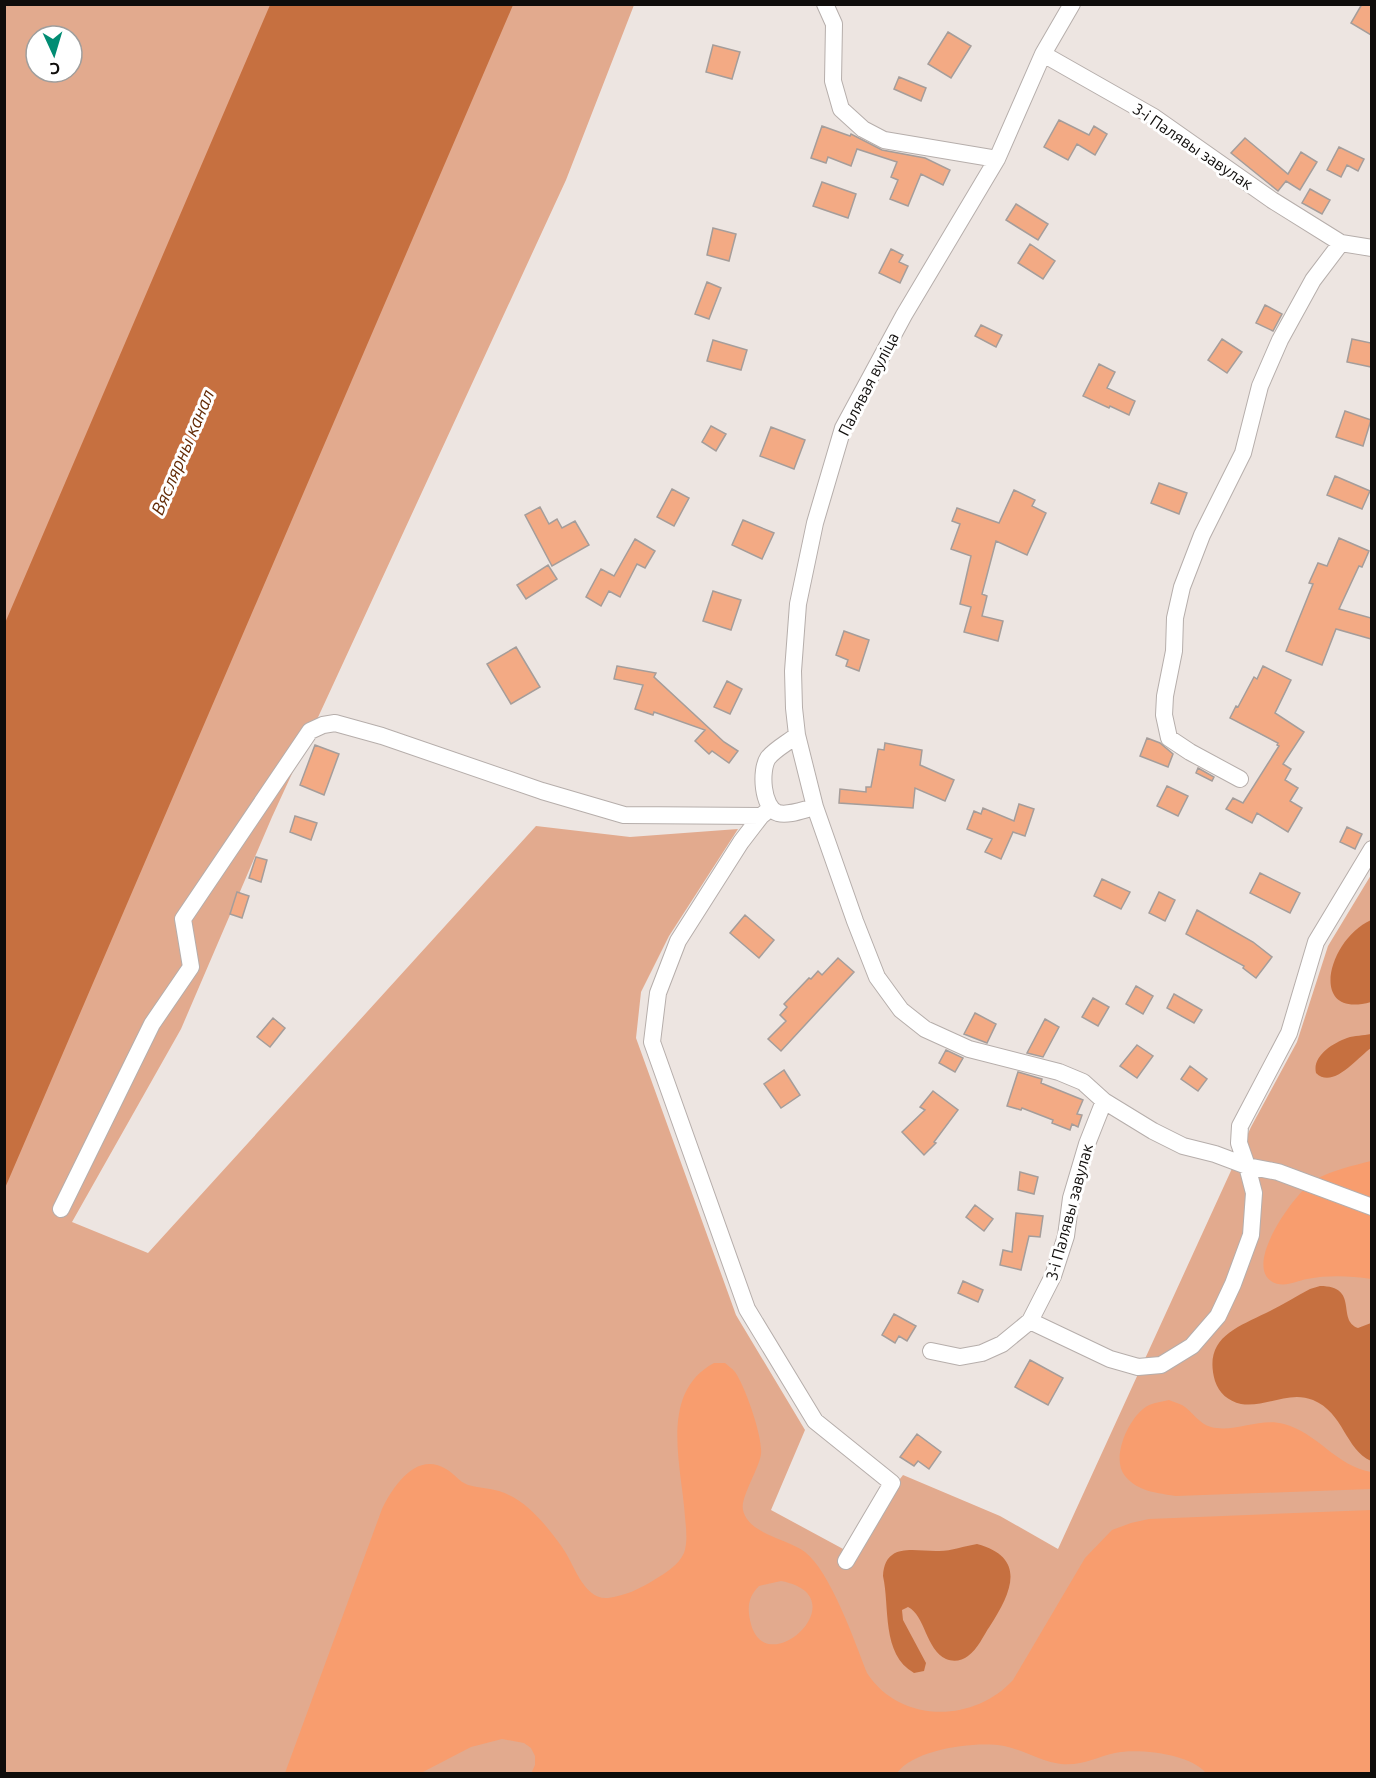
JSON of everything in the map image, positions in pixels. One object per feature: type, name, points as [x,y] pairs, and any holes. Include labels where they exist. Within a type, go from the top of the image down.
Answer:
[{"type":"street","points":[[825,4],[834,24],[833,81],[841,109],[862,129],[884,140],[997,159]]},
{"type":"street","name":"Палявая вуліца","points":[[1072,4],[1043,54],[997,159],[904,315],[843,428],[815,523],[798,604],[793,671],[794,708],[815,807],[855,921],[878,977],[901,1010],[925,1029],[969,1049],[1059,1072],[1083,1082],[1104,1101]]},
{"type":"street","name":"3-і Палявы завулак","points":[[1043,54],[1154,117],[1272,200],[1341,243],[1371,248]]},
{"type":"street","points":[[1240,779],[1169,738],[1164,715],[1165,696],[1174,651],[1175,618],[1182,586],[1202,535],[1243,453],[1260,386],[1280,340],[1313,280],[1341,243]]},
{"type":"street","points":[[61,1209],[152,1024],[191,967],[183,919],[310,730],[336,723],[382,736],[542,791],[624,815],[778,813],[815,807]]},
{"type":"street","points":[[798,735],[768,759],[764,775],[766,812],[741,842],[678,941],[658,993],[652,1042],[747,1309],[815,1421],[892,1483],[846,1561]]},
{"type":"street","points":[[1030,1321],[1110,1359],[1138,1367],[1161,1365],[1192,1346],[1218,1316],[1233,1284],[1251,1235],[1254,1193],[1239,1143],[1240,1126],[1289,1033],[1316,942],[1371,849]]},
{"type":"street","points":[[1104,1101],[1153,1131],[1183,1146],[1215,1154],[1247,1166],[1278,1172],[1371,1207]]},
{"type":"street","name":"3-і Палявы завулак","points":[[931,1351],[960,1357],[982,1353],[1002,1344],[1030,1321],[1053,1276],[1066,1236],[1071,1198],[1087,1143],[1104,1101]]},
{"type":"shaded area","points":[[4,5],[634,5],[566,180],[272,817],[181,1029],[72,1222],[148,1253],[536,826],[630,837],[738,829],[669,936],[641,992],[636,1038],[736,1315],[805,1430],[771,1510],[845,1550],[903,1475],[1000,1516],[1058,1549],[1251,1127],[1297,1042],[1328,946],[1371,875],[1371,1773],[5,1773]]},
{"type":"shaded area","points":[[1371,1161],[1371,1279],[1323,1277],[1285,1284],[1271,1281],[1264,1272],[1264,1259],[1268,1244],[1296,1198],[1315,1180]]},
{"type":"shaded area","points":[[714,1363],[725,1363],[734,1371],[744,1388],[761,1446],[757,1467],[744,1498],[743,1510],[747,1518],[761,1531],[797,1547],[814,1561],[841,1608],[867,1673],[881,1690],[898,1702],[917,1709],[938,1712],[958,1710],[978,1704],[997,1694],[1013,1680],[1085,1558],[1112,1530],[1149,1519],[1371,1510],[1371,1773],[1206,1773],[1198,1766],[1177,1757],[1137,1751],[1115,1753],[1076,1764],[1061,1764],[1004,1746],[978,1745],[931,1753],[917,1758],[897,1773],[531,1774],[535,1765],[535,1756],[531,1748],[524,1743],[502,1739],[471,1747],[421,1773],[285,1773],[382,1509],[392,1491],[407,1474],[415,1468],[435,1465],[449,1471],[468,1485],[509,1495],[527,1506],[542,1522],[562,1547],[580,1579],[592,1593],[608,1598],[626,1594],[667,1572],[684,1553],[686,1530],[677,1433],[679,1412],[685,1393],[697,1376]],"holes":[[[781,1581],[803,1590],[812,1603],[810,1618],[801,1631],[787,1641],[772,1644],[758,1638],[750,1620],[749,1610],[751,1597],[759,1586]]]},
{"type":"shaded area","points":[[1169,1400],[1182,1405],[1211,1427],[1229,1428],[1275,1422],[1296,1428],[1347,1463],[1371,1472],[1371,1489],[1176,1496],[1142,1489],[1130,1481],[1121,1469],[1120,1451],[1123,1441],[1131,1423],[1143,1409]]},
{"type":"water","name":"Вяслярны канал","points":[[270,5],[513,5],[5,1188],[5,623]]},
{"type":"water","points":[[1371,920],[1371,1002],[1351,1004],[1338,999],[1332,989],[1331,975],[1335,959],[1344,943],[1356,930]]},
{"type":"water","points":[[1371,1034],[1371,1048],[1345,1070],[1330,1078],[1316,1073],[1317,1061],[1330,1047],[1350,1037]]},
{"type":"water","points":[[1320,1286],[1332,1287],[1340,1291],[1352,1324],[1358,1328],[1371,1323],[1371,1461],[1355,1448],[1331,1413],[1313,1400],[1295,1397],[1259,1404],[1241,1404],[1225,1396],[1215,1381],[1212,1367],[1214,1355],[1224,1337],[1243,1324]]},
{"type":"water","points":[[977,1544],[993,1550],[1004,1558],[1009,1567],[1011,1578],[1009,1589],[998,1614],[975,1650],[966,1658],[949,1660],[939,1655],[934,1648],[914,1611],[908,1607],[902,1610],[903,1620],[926,1663],[924,1671],[914,1673],[903,1665],[892,1642],[883,1576],[885,1565],[889,1557],[903,1551],[944,1551]]},
{"type":"building","points":[[1362,4],[1371,4],[1371,35],[1351,23]]},
{"type":"building","points":[[948,32],[971,46],[951,78],[928,64]]},
{"type":"building","points":[[713,45],[740,52],[732,79],[706,72]]},
{"type":"building","points":[[899,77],[926,88],[921,101],[894,89]]},
{"type":"building","points":[[1059,120],[1089,135],[1094,126],[1107,134],[1095,155],[1077,144],[1068,160],[1044,147]]},
{"type":"building","points":[[822,126],[850,136],[851,134],[882,150],[925,158],[950,170],[943,185],[921,174],[908,206],[890,199],[898,180],[891,177],[897,162],[857,149],[851,166],[828,157],[826,163],[811,158]]},
{"type":"building","points":[[1245,138],[1288,174],[1301,152],[1317,162],[1300,190],[1286,181],[1278,191],[1231,153]]},
{"type":"building","points":[[1339,147],[1364,159],[1358,171],[1347,165],[1341,177],[1327,170]]},
{"type":"building","points":[[822,182],[856,194],[848,218],[813,206]]},
{"type":"building","points":[[1310,189],[1330,200],[1322,214],[1302,203]]},
{"type":"building","points":[[1016,204],[1048,224],[1038,240],[1006,220]]},
{"type":"building","points":[[713,228],[736,234],[729,261],[707,255]]},
{"type":"building","points":[[1030,244],[1055,261],[1043,279],[1018,263]]},
{"type":"building","points":[[891,249],[903,255],[899,262],[908,266],[900,283],[879,273]]},
{"type":"building","points":[[707,282],[721,288],[709,319],[695,314]]},
{"type":"building","points":[[1265,305],[1282,314],[1273,331],[1256,323]]},
{"type":"building","points":[[981,325],[1002,335],[996,347],[975,336]]},
{"type":"building","points":[[1222,339],[1242,352],[1227,373],[1208,360]]},
{"type":"building","points":[[1352,339],[1371,343],[1371,367],[1347,362]]},
{"type":"building","points":[[713,340],[747,350],[741,370],[707,361]]},
{"type":"building","points":[[1099,364],[1115,372],[1107,388],[1135,401],[1129,415],[1083,396]]},
{"type":"building","points":[[1345,411],[1371,420],[1363,446],[1336,437]]},
{"type":"building","points":[[711,426],[726,434],[716,451],[702,442]]},
{"type":"building","points":[[771,427],[805,440],[794,469],[760,456]]},
{"type":"building","points":[[1335,476],[1370,491],[1362,509],[1327,495]]},
{"type":"building","points":[[1159,483],[1187,493],[1179,514],[1151,503]]},
{"type":"building","points":[[672,489],[689,498],[674,526],[657,517]]},
{"type":"building","points":[[1014,490],[1035,500],[1032,506],[1046,513],[1027,555],[996,541],[982,594],[987,596],[982,616],[1003,621],[998,641],[964,632],[971,607],[960,604],[971,556],[951,549],[960,524],[952,521],[957,508],[999,523]]},
{"type":"building","points":[[540,507],[549,524],[557,519],[562,528],[575,521],[589,545],[552,566],[525,515]]},
{"type":"building","points":[[743,520],[774,533],[762,559],[732,545]]},
{"type":"building","points":[[1339,538],[1369,551],[1362,567],[1359,566],[1339,609],[1371,618],[1371,639],[1336,629],[1322,665],[1286,651],[1313,584],[1309,583],[1318,563],[1327,566]]},
{"type":"building","points":[[635,539],[655,551],[645,568],[637,564],[620,597],[609,591],[601,606],[586,597],[601,569],[614,576]]},
{"type":"building","points":[[548,565],[557,579],[526,599],[517,585]]},
{"type":"building","points":[[713,591],[741,600],[731,630],[703,621]]},
{"type":"building","points":[[844,631],[869,640],[859,671],[846,666],[848,660],[836,655]]},
{"type":"building","points":[[516,647],[540,687],[511,704],[487,664]]},
{"type":"building","points":[[617,666],[656,673],[654,677],[724,742],[738,751],[729,763],[712,751],[709,754],[695,741],[705,730],[654,712],[653,715],[635,709],[643,685],[614,679]]},
{"type":"building","points":[[1263,666],[1291,680],[1275,713],[1304,732],[1283,764],[1291,769],[1285,780],[1298,788],[1290,801],[1302,808],[1288,832],[1257,813],[1252,823],[1226,809],[1233,798],[1243,803],[1279,746],[1278,743],[1230,718],[1254,677],[1257,679]]},
{"type":"building","points":[[727,681],[742,689],[730,714],[714,707]]},
{"type":"building","points":[[1147,738],[1160,743],[1173,754],[1168,767],[1140,756]]},
{"type":"building","points":[[885,743],[922,750],[920,765],[954,780],[945,801],[915,788],[913,808],[839,803],[840,789],[866,792],[866,787],[871,787],[878,749],[884,750]]},
{"type":"building","points":[[315,745],[339,754],[324,795],[300,785]]},
{"type":"building","points":[[1198,768],[1214,777],[1212,781],[1196,773]]},
{"type":"building","points":[[1167,786],[1188,796],[1178,816],[1157,806]]},
{"type":"building","points":[[1019,804],[1034,809],[1025,836],[1013,832],[1001,859],[985,852],[992,839],[967,829],[974,811],[981,814],[983,808],[1014,821]]},
{"type":"building","points":[[295,816],[317,823],[311,840],[290,832]]},
{"type":"building","points":[[1347,827],[1362,834],[1355,849],[1340,842]]},
{"type":"building","points":[[256,857],[267,860],[261,882],[249,878]]},
{"type":"building","points":[[1260,873],[1300,893],[1290,913],[1250,893]]},
{"type":"building","points":[[1102,879],[1130,892],[1121,909],[1094,896]]},
{"type":"building","points":[[237,892],[249,896],[242,918],[230,914]]},
{"type":"building","points":[[1159,892],[1175,900],[1165,921],[1149,913]]},
{"type":"building","points":[[1197,910],[1253,942],[1272,957],[1256,978],[1243,968],[1244,966],[1186,934]]},
{"type":"building","points":[[745,915],[774,940],[759,958],[730,933]]},
{"type":"building","points":[[838,958],[854,972],[781,1051],[768,1039],[786,1021],[780,1015],[787,1007],[784,1004],[809,978],[811,979],[818,971],[822,975]]},
{"type":"building","points":[[1136,986],[1153,996],[1143,1014],[1126,1004]]},
{"type":"building","points":[[1174,994],[1202,1010],[1194,1023],[1167,1008]]},
{"type":"building","points":[[1093,998],[1109,1007],[1098,1026],[1082,1017]]},
{"type":"building","points":[[975,1013],[996,1024],[987,1043],[964,1034]]},
{"type":"building","points":[[273,1018],[285,1028],[270,1047],[257,1037]]},
{"type":"building","points":[[1045,1019],[1059,1027],[1043,1057],[1027,1053]]},
{"type":"building","points":[[1137,1045],[1153,1056],[1137,1078],[1120,1066]]},
{"type":"building","points":[[946,1050],[963,1058],[955,1072],[939,1063]]},
{"type":"building","points":[[1190,1066],[1207,1079],[1198,1091],[1181,1079]]},
{"type":"building","points":[[784,1070],[800,1095],[781,1108],[764,1084]]},
{"type":"building","points":[[1018,1072],[1042,1079],[1041,1083],[1083,1100],[1077,1114],[1082,1115],[1078,1127],[1072,1124],[1070,1130],[1052,1123],[1053,1120],[1022,1108],[1021,1110],[1007,1106]]},
{"type":"building","points":[[933,1091],[958,1110],[934,1142],[936,1143],[924,1155],[902,1132],[925,1110],[920,1107]]},
{"type":"building","points":[[1020,1172],[1038,1177],[1034,1194],[1018,1190]]},
{"type":"building","points":[[975,1205],[993,1219],[984,1231],[966,1217]]},
{"type":"building","points":[[1016,1213],[1043,1216],[1040,1237],[1029,1236],[1021,1270],[1000,1265],[1003,1250],[1012,1252]]},
{"type":"building","points":[[963,1281],[983,1290],[978,1302],[958,1293]]},
{"type":"building","points":[[894,1314],[916,1326],[907,1341],[899,1336],[895,1343],[882,1335]]},
{"type":"building","points":[[1030,1360],[1063,1378],[1048,1405],[1015,1387]]},
{"type":"building","points":[[917,1434],[941,1452],[929,1469],[918,1461],[914,1466],[900,1457]]}]
